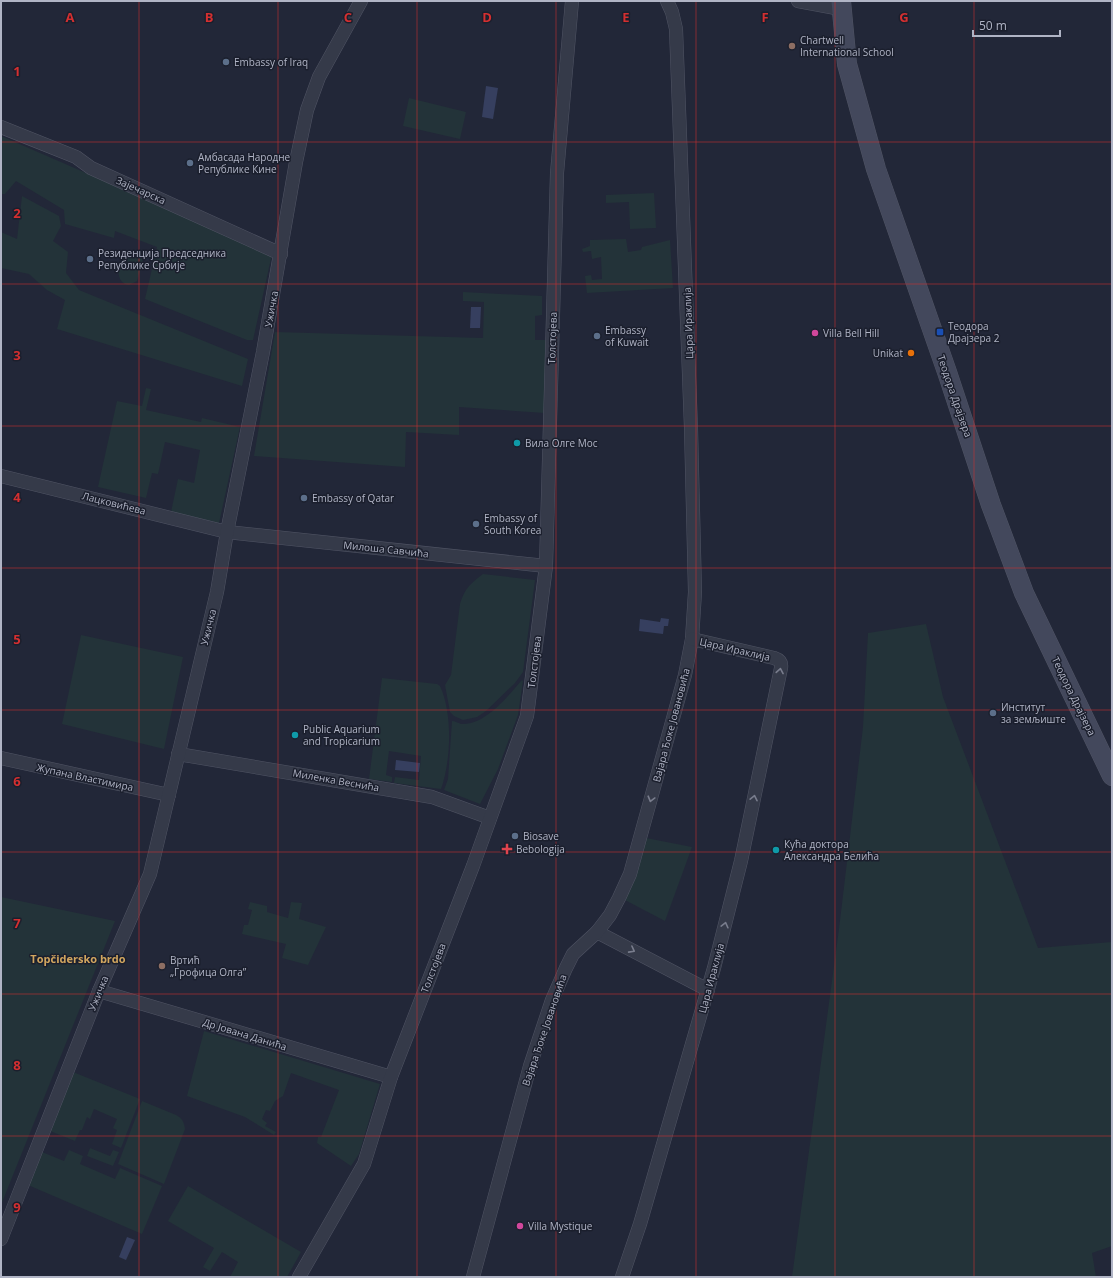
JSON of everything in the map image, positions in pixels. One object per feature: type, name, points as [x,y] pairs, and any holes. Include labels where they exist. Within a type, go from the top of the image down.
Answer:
[{"type":"main road","name":"Теодора Драјзера","points":[[841,5],[847,64],[876,169],[947,372],[991,505],[1024,593],[1112,776]]},
{"type":"street","name":"Ужичка","points":[[1,1239],[99,990],[150,874],[217,592],[227,532],[263,352],[296,162],[307,110],[319,77],[361,1]]},
{"type":"street","name":"Толстојева","points":[[299,1277],[364,1164],[391,1078],[490,818],[527,716],[546,566],[556,173],[572,1]]},
{"type":"street","name":"Цара Ираклија","points":[[622,1277],[640,1224],[708,990],[742,861],[782,665],[780,660],[774,658],[692,639],[695,592],[691,428],[676,29],[672,12],[667,1]]},
{"type":"street","points":[[798,1],[841,5]]},
{"type":"street","name":"Зајечарска","points":[[1,128],[76,157],[91,168],[281,254]]},
{"type":"street","name":"Лацковићева","points":[[1,476],[227,532]]},
{"type":"street","name":"Милоша Савчића","points":[[227,532],[546,566]]},
{"type":"street","name":"Вајара Ђоке Јовановића","points":[[473,1277],[530,1066],[552,1000],[563,973],[573,954],[597,932],[610,915],[630,874],[685,675],[692,639]]},
{"type":"street","name":"Миленка Веснића","points":[[178,754],[432,797],[490,818]]},
{"type":"street","name":"Жупана Властимира","points":[[1,758],[169,795]]},
{"type":"street","points":[[597,932],[708,990]]},
{"type":"street","name":"Др Јована Данића","points":[[99,990],[391,1078]]},
{"type":"shaded area","points":[[409,98],[466,112],[460,139],[403,126]]},
{"type":"shaded area","points":[[1,136],[272,254],[253,340],[247,340],[145,299],[157,247],[115,231],[114,238],[65,224],[64,210],[16,181],[5,194],[1,194]]},
{"type":"shaded area","points":[[654,193],[656,228],[630,229],[629,202],[606,203],[606,195]]},
{"type":"shaded area","points":[[22,196],[59,216],[61,226],[53,241],[68,252],[66,273],[79,290],[248,359],[242,386],[57,329],[65,300],[47,290],[29,274],[1,268],[1,232],[17,239]]},
{"type":"shaded area","points":[[626,239],[628,252],[641,250],[642,247],[670,240],[673,288],[587,293],[585,276],[591,275],[592,280],[602,279],[601,257],[592,259],[591,251],[583,252],[582,249],[590,246],[590,240]]},
{"type":"shaded area","points":[[131,251],[135,251],[141,255],[143,262],[137,281],[129,285],[123,283],[120,279],[119,268],[123,257]]},
{"type":"shaded area","points":[[463,292],[542,296],[542,315],[535,316],[535,340],[546,340],[545,413],[459,407],[459,435],[406,432],[405,467],[254,456],[275,332],[483,338],[484,302],[463,301]]},
{"type":"shaded area","points":[[146,388],[151,389],[146,410],[201,422],[202,418],[240,427],[219,523],[171,512],[178,479],[194,483],[200,450],[165,442],[158,474],[152,473],[146,498],[98,487],[117,401],[142,406]]},
{"type":"shaded area","points":[[483,574],[535,580],[523,672],[515,683],[486,711],[477,717],[463,720],[454,716],[450,712],[445,685],[451,675],[460,604],[468,587]]},
{"type":"shaded area","points":[[926,624],[943,697],[1038,948],[1112,942],[1112,1246],[1092,1253],[1096,1277],[792,1277],[839,929],[863,727],[868,633]]},
{"type":"shaded area","points":[[81,635],[183,657],[164,749],[62,724]]},
{"type":"shaded area","points":[[382,678],[437,684],[440,686],[444,697],[449,724],[449,751],[441,789],[394,783],[395,777],[419,780],[421,756],[389,751],[386,775],[392,777],[392,782],[369,779]]},
{"type":"shaded area","points":[[522,680],[518,715],[498,769],[480,804],[444,790],[448,779],[452,721],[461,724],[479,720],[495,709]]},
{"type":"shaded area","points":[[646,838],[692,847],[665,921],[623,899]]},
{"type":"shaded area","points":[[1,897],[115,921],[1,1205]]},
{"type":"shaded area","points":[[250,902],[267,906],[267,912],[288,918],[291,902],[302,903],[299,919],[326,927],[308,965],[282,958],[286,944],[242,934],[244,925],[248,925],[252,910],[248,909]]},
{"type":"shaded area","points":[[204,1031],[380,1084],[359,1154],[351,1166],[317,1143],[318,1137],[321,1137],[339,1090],[291,1073],[283,1096],[275,1101],[270,1111],[266,1110],[262,1119],[267,1123],[265,1126],[276,1132],[274,1135],[245,1117],[187,1096]]},
{"type":"shaded area","points":[[73,1072],[140,1099],[121,1148],[112,1144],[117,1130],[113,1128],[117,1119],[94,1109],[90,1119],[87,1117],[82,1130],[80,1130],[75,1141],[50,1131]]},
{"type":"shaded area","points":[[142,1101],[176,1115],[184,1124],[185,1129],[164,1184],[118,1164]]},
{"type":"shaded area","points":[[90,1148],[110,1156],[113,1150],[119,1152],[113,1166],[87,1156]]},
{"type":"shaded area","points":[[69,1150],[83,1156],[80,1164],[115,1179],[120,1168],[162,1186],[142,1234],[28,1185],[42,1152],[64,1161]]},
{"type":"shaded area","points":[[188,1186],[301,1252],[287,1277],[230,1277],[238,1262],[222,1252],[210,1271],[203,1267],[214,1248],[168,1221]]},
{"type":"water","points":[[486,86],[498,88],[493,119],[482,117]]},
{"type":"water","points":[[471,307],[481,307],[480,328],[470,328]]},
{"type":"water","points":[[661,618],[669,619],[668,626],[664,626],[663,634],[639,631],[640,619],[660,622]]},
{"type":"water","points":[[396,760],[420,763],[419,772],[395,770]]},
{"type":"water","points":[[127,1237],[135,1240],[126,1260],[119,1257]]},
{"type":"place","name":"Chartwell International School","points":[[792,46]]},
{"type":"place","name":"Embassy of Iraq","points":[[226,62]]},
{"type":"place","name":"Амбасада Народне Републике Кине","points":[[190,163]]},
{"type":"place","name":"Резиденција Председника Републике Србије","points":[[90,259]]},
{"type":"place","name":"Теодора Драјзера 2","points":[[940,332]]},
{"type":"place","name":"Villa Bell Hill","points":[[815,333]]},
{"type":"place","name":"Embassy of Kuwait","points":[[597,336]]},
{"type":"place","name":"Unikat","points":[[911,353]]},
{"type":"place","name":"Вила Олге Мос","points":[[517,443]]},
{"type":"place","name":"Embassy of Qatar","points":[[304,498]]},
{"type":"place","name":"Embassy of South Korea","points":[[476,524]]},
{"type":"place","name":"Институт за земљиште","points":[[993,713]]},
{"type":"place","name":"Public Aquarium and Tropicarium","points":[[295,735]]},
{"type":"place","name":"Biosave","points":[[515,836]]},
{"type":"place","name":"Bebologija","points":[[507,849]]},
{"type":"place","name":"Кућа доктора Александра Белића","points":[[776,850]]},
{"type":"place","name":"Вртић „Грофица Олга”","points":[[162,966]]},
{"type":"place","name":"Villa Mystique","points":[[520,1226]]},
{"type":"district","name":"Topčidersko brdo","points":[[78,959]]}]
